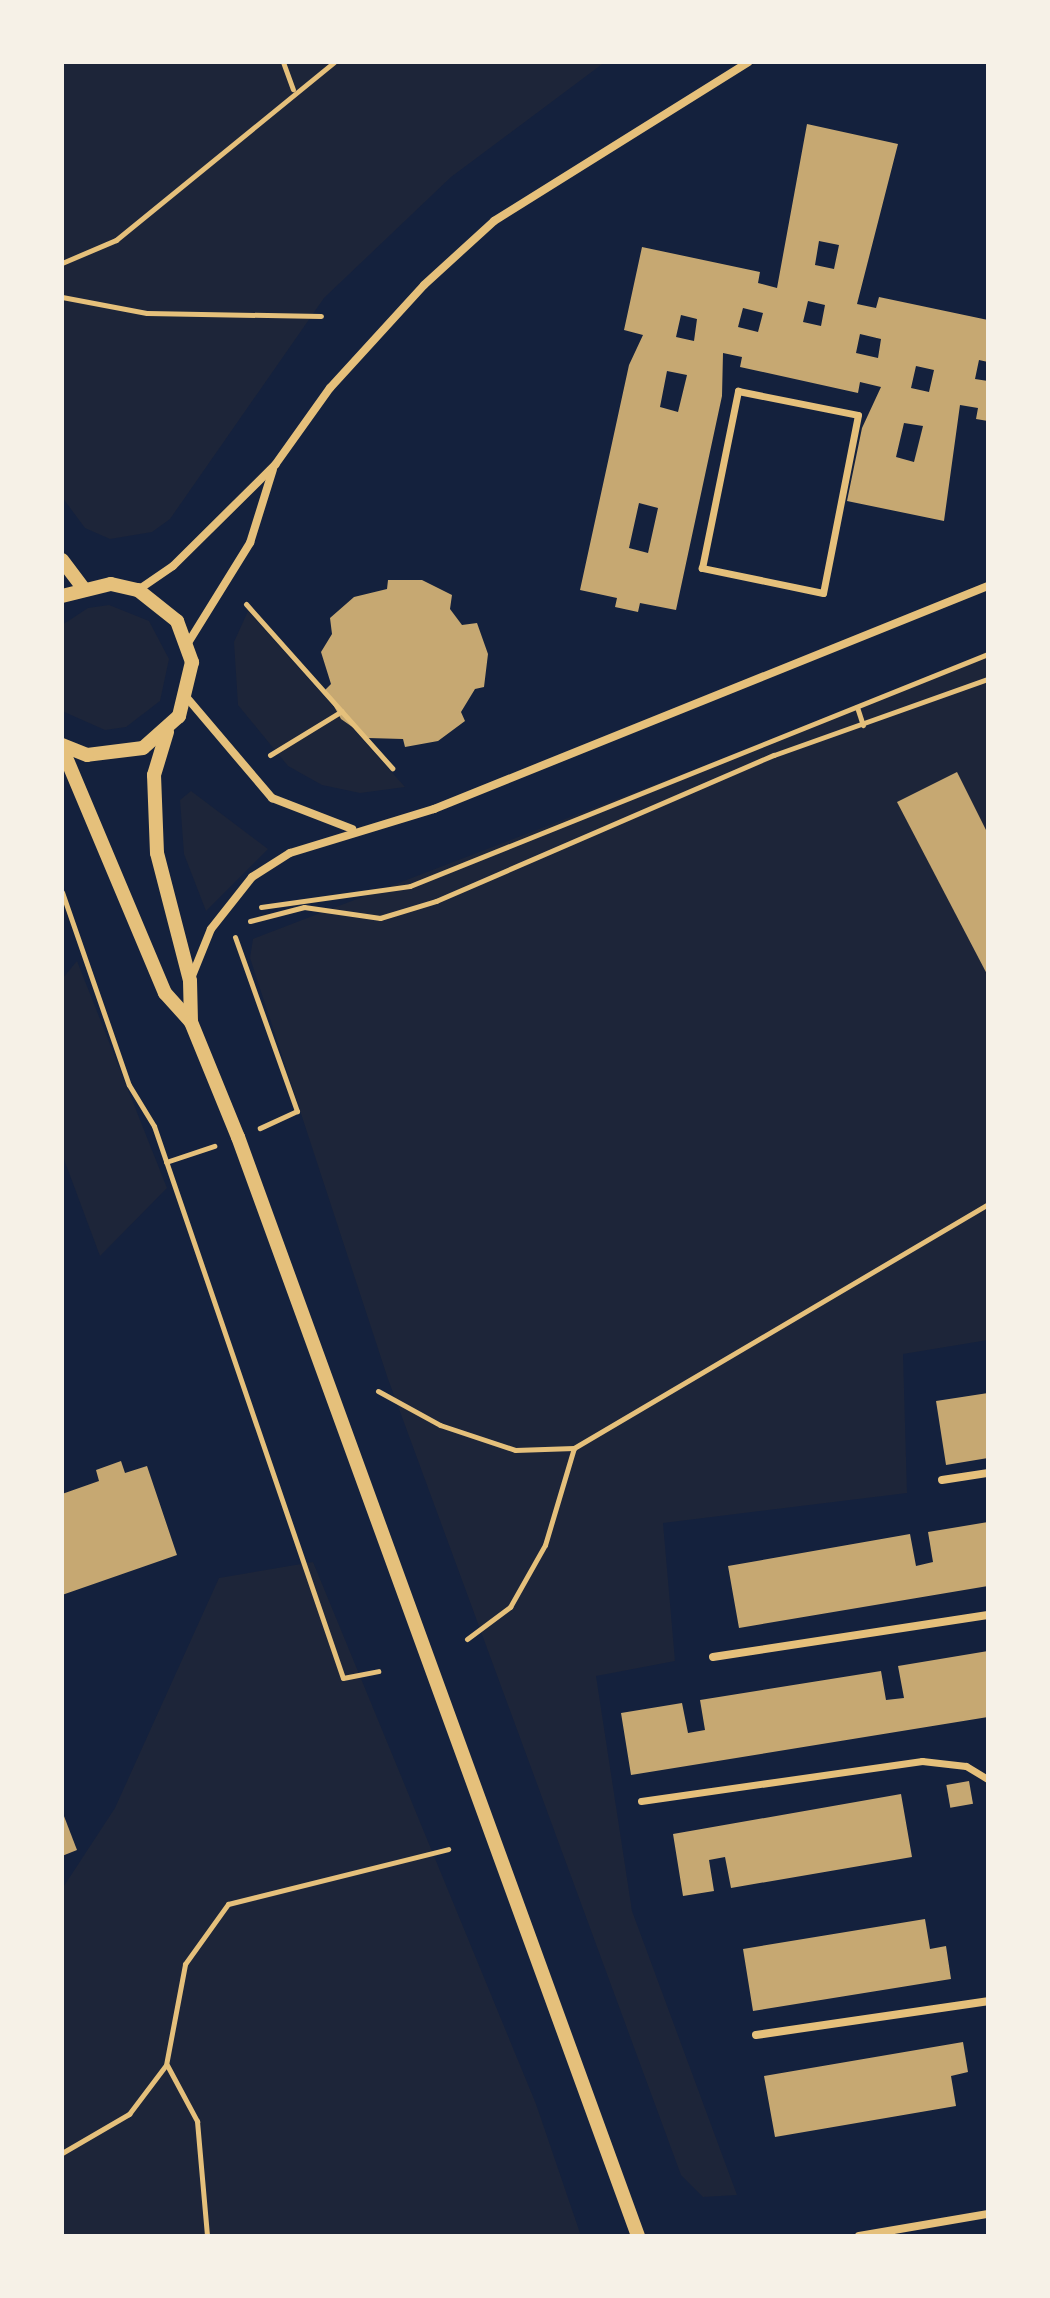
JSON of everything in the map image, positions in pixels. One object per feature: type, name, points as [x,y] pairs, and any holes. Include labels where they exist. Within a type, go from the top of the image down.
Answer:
[{"type":"street","points":[[138,590],[173,566],[275,465],[330,388],[424,285],[494,221],[748,62]]},
{"type":"street","points":[[738,391],[858,415],[823,593],[702,568],[738,391]]},
{"type":"street","points":[[188,643],[250,543],[275,465]]},
{"type":"street","points":[[62,560],[82,587]]},
{"type":"street","points":[[190,981],[211,929],[252,877],[352,829],[434,809],[988,586]]},
{"type":"street","points":[[62,596],[82,587],[138,590],[177,621],[188,643],[188,699],[167,732],[154,775],[157,853],[190,981],[191,1022],[638,2236]]},
{"type":"street","points":[[188,699],[272,798],[352,829]]},
{"type":"street","points":[[62,747],[115,756],[167,732]]},
{"type":"street","points":[[62,747],[165,993],[191,1022]]},
{"type":"street","points":[[942,1480],[988,1473]]},
{"type":"street","points":[[713,1657],[988,1615]]},
{"type":"street","points":[[641,1801],[922,1761],[966,1766],[988,1779]]},
{"type":"street","points":[[756,2035],[988,2001]]},
{"type":"street","points":[[859,2236],[988,2214]]},
{"type":"path","points":[[283,62],[293,89]]},
{"type":"path","points":[[62,263],[116,240],[293,89],[334,62]]},
{"type":"path","points":[[62,297],[147,313],[321,316]]},
{"type":"path","points":[[246,604],[392,768]]},
{"type":"path","points":[[280,1119],[297,1111],[234,940],[238,925],[251,910],[284,898],[362,897],[410,886],[988,654]]},
{"type":"path","points":[[238,925],[304,907],[380,918],[436,901],[774,755],[988,679]]},
{"type":"path","points":[[857,707],[863,725]]},
{"type":"path","points":[[270,755],[342,711]]},
{"type":"path","points":[[62,892],[129,1085],[154,1126],[343,1678],[378,1671]]},
{"type":"path","points":[[378,1391],[440,1425],[515,1450],[574,1448],[988,1204]]},
{"type":"path","points":[[467,1639],[510,1607],[545,1545],[574,1448]]},
{"type":"path","points":[[62,2153],[129,2114],[166,2065],[185,1964],[228,1904],[448,1849]]},
{"type":"path","points":[[166,2065],[197,2121],[207,2236]]},
{"type":"shaded area","points":[[62,62],[605,62],[451,177],[324,298],[170,519],[152,532],[110,539],[85,528],[62,497]]},
{"type":"shaded area","points":[[109,605],[149,621],[169,659],[160,701],[126,727],[105,730],[62,711],[62,625],[88,608]]},
{"type":"shaded area","points":[[248,611],[405,787],[360,793],[322,785],[288,766],[238,705],[234,642]]},
{"type":"shaded area","points":[[988,650],[988,1340],[903,1354],[907,1493],[663,1523],[675,1661],[596,1676],[632,1911],[737,2195],[703,2197],[681,2175],[388,1379],[250,958],[253,939],[958,668]]},
{"type":"shaded area","points":[[191,791],[268,849],[206,911],[184,854],[180,800]]},
{"type":"shaded area","points":[[77,961],[167,1188],[100,1256],[62,1154],[62,979]]},
{"type":"shaded area","points":[[313,1562],[536,2104],[581,2236],[62,2236],[62,1889],[115,1808],[219,1578]]},
{"type":"building","points":[[807,124],[898,144],[857,304],[876,308],[879,297],[988,320],[988,362],[979,360],[975,379],[988,381],[988,421],[976,419],[978,408],[960,405],[944,521],[847,501],[862,428],[881,387],[860,382],[858,393],[740,367],[742,357],[723,353],[722,396],[676,610],[640,603],[638,612],[615,607],[617,598],[580,590],[629,365],[643,335],[624,330],[642,247],[760,272],[758,283],[777,288]],"holes":[[[819,241],[839,245],[834,269],[815,265]],[[808,301],[825,305],[821,326],[803,322]],[[743,308],[763,313],[758,332],[738,327]],[[681,315],[697,319],[694,341],[676,337]],[[860,334],[881,339],[878,358],[856,353]],[[916,366],[934,370],[929,392],[911,388]],[[667,371],[687,375],[678,412],[660,407]],[[904,423],[923,426],[914,462],[896,457]],[[639,503],[658,508],[648,553],[629,548]]]},
{"type":"building","points":[[388,580],[422,580],[452,595],[450,609],[462,625],[477,623],[488,654],[484,687],[475,689],[461,712],[465,721],[438,741],[405,747],[403,739],[368,738],[341,719],[325,690],[331,684],[321,652],[332,634],[330,618],[354,597],[387,589]]},
{"type":"building","points":[[957,772],[988,834],[988,976],[897,802]]},
{"type":"building","points":[[988,1393],[988,1458],[946,1465],[936,1401]]},
{"type":"building","points":[[121,1461],[125,1473],[147,1466],[177,1555],[62,1595],[62,1494],[99,1481],[96,1470]]},
{"type":"building","points":[[988,1522],[988,1586],[739,1628],[728,1566],[910,1534],[916,1566],[933,1562],[928,1532]]},
{"type":"building","points":[[988,1651],[988,1717],[631,1775],[621,1713],[682,1703],[688,1733],[705,1730],[700,1700],[881,1671],[886,1700],[904,1698],[898,1666]]},
{"type":"building","points":[[969,1781],[973,1804],[950,1808],[946,1785]]},
{"type":"building","points":[[901,1794],[912,1857],[731,1888],[725,1857],[709,1860],[714,1891],[683,1896],[673,1834]]},
{"type":"building","points":[[62,1811],[77,1850],[62,1856]]},
{"type":"building","points":[[925,1919],[930,1949],[946,1946],[951,1979],[753,2011],[743,1949]]},
{"type":"building","points":[[963,2042],[968,2072],[951,2076],[956,2106],[775,2137],[764,2076]]}]
